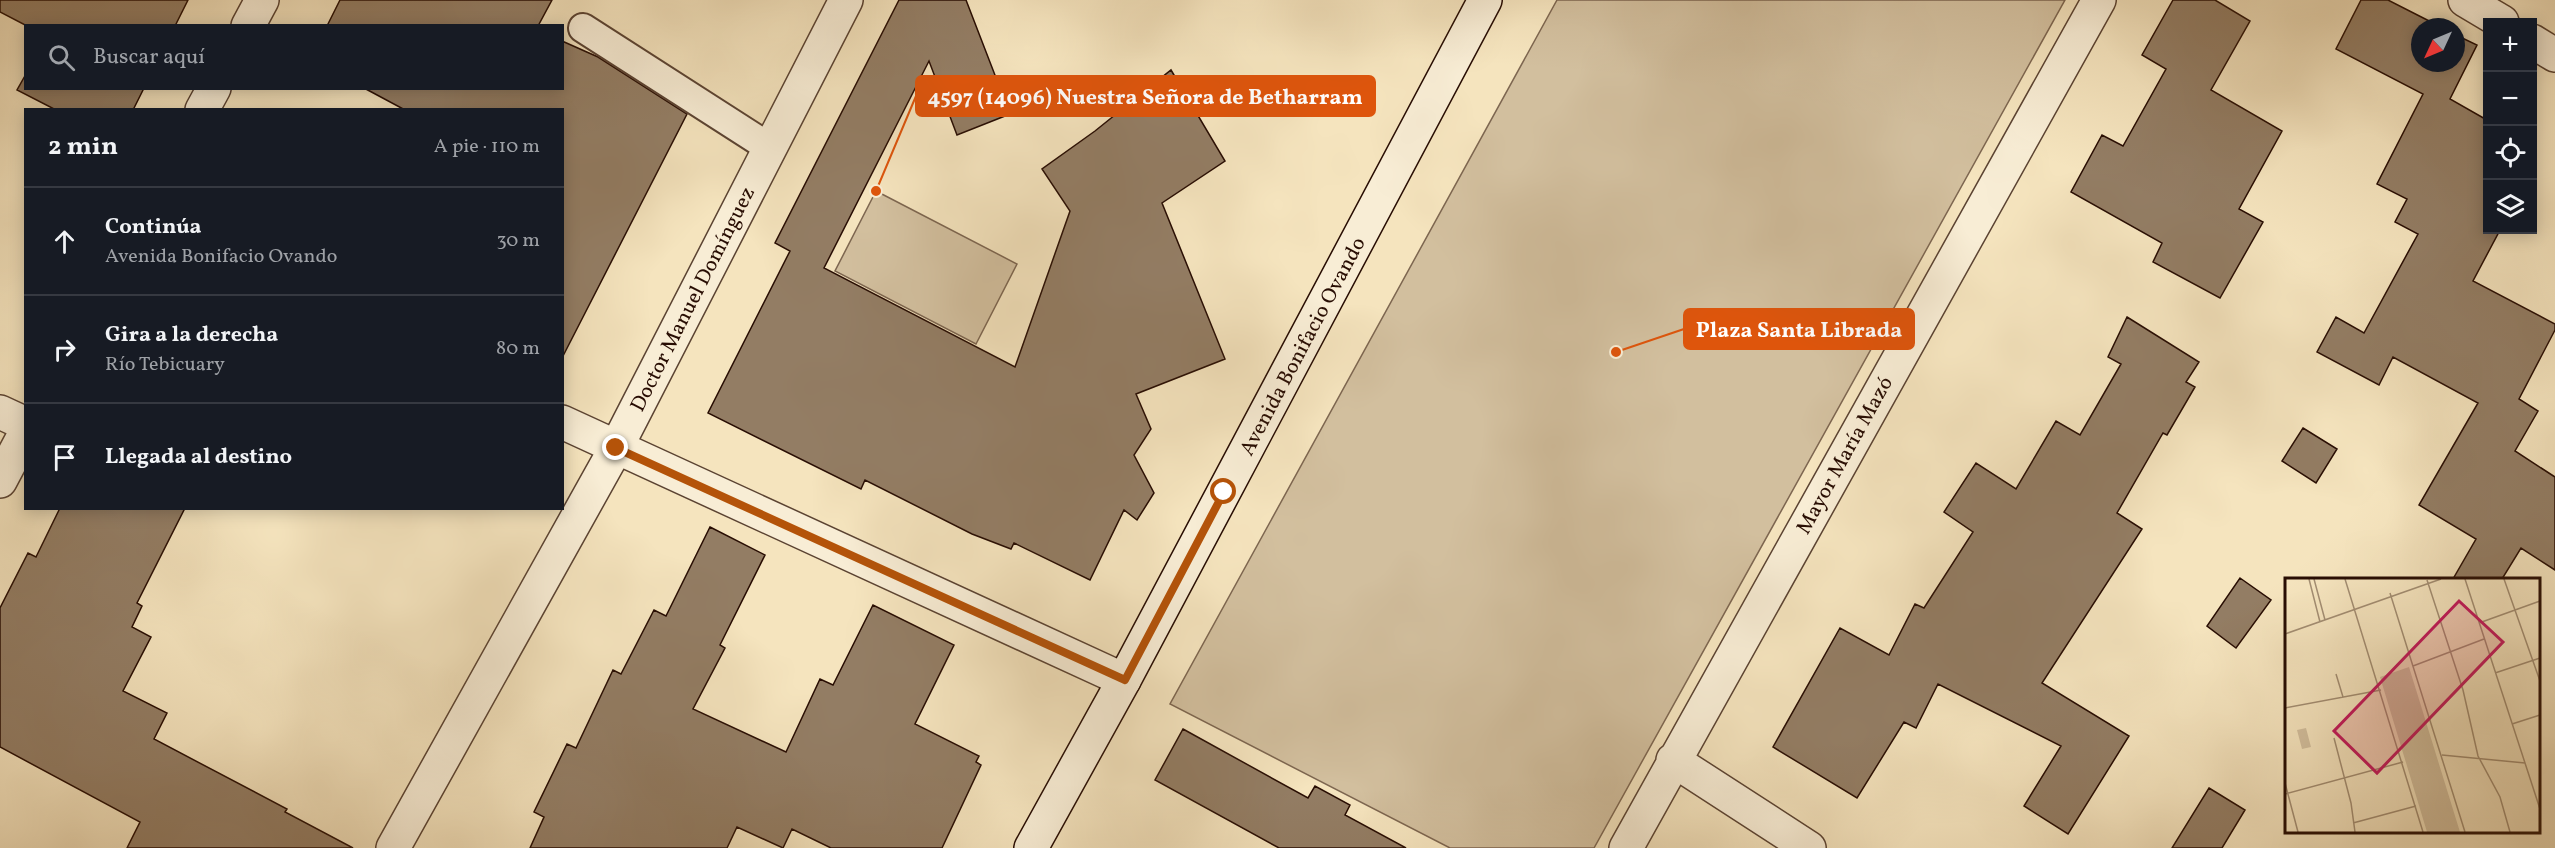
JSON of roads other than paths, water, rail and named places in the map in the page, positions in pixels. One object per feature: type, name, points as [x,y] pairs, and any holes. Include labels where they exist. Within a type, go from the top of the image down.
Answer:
[{"type":"street","points":[[249,24],[262,0]]},
{"type":"street","name":"Doctor Manuel Domínguez","points":[[393,848],[616,448],[846,0]]},
{"type":"street","name":"Avenida Bonifacio Ovando","points":[[1031,848],[1125,680],[1485,0]]},
{"type":"street","name":"Mayor María Mazó","points":[[1626,848],[2098,0]]},
{"type":"street","points":[[2465,0],[2495,18]]},
{"type":"street","points":[[2537,44],[2555,55]]},
{"type":"street","points":[[203,108],[213,90]]},
{"type":"street","points":[[0,412],[24,423]]},
{"type":"street","points":[[564,423],[1125,680]]},
{"type":"street","points":[[0,481],[24,436]]},
{"type":"street","points":[[1673,760],[1809,848]]},
{"type":"lane","points":[[583,28],[770,148]]},
{"type":"place","name":"4597 (14096) Nuestra Señora de Betharram","points":[[876,191]]},
{"type":"place","name":"Plaza Santa Librada","points":[[1616,352]]}]
